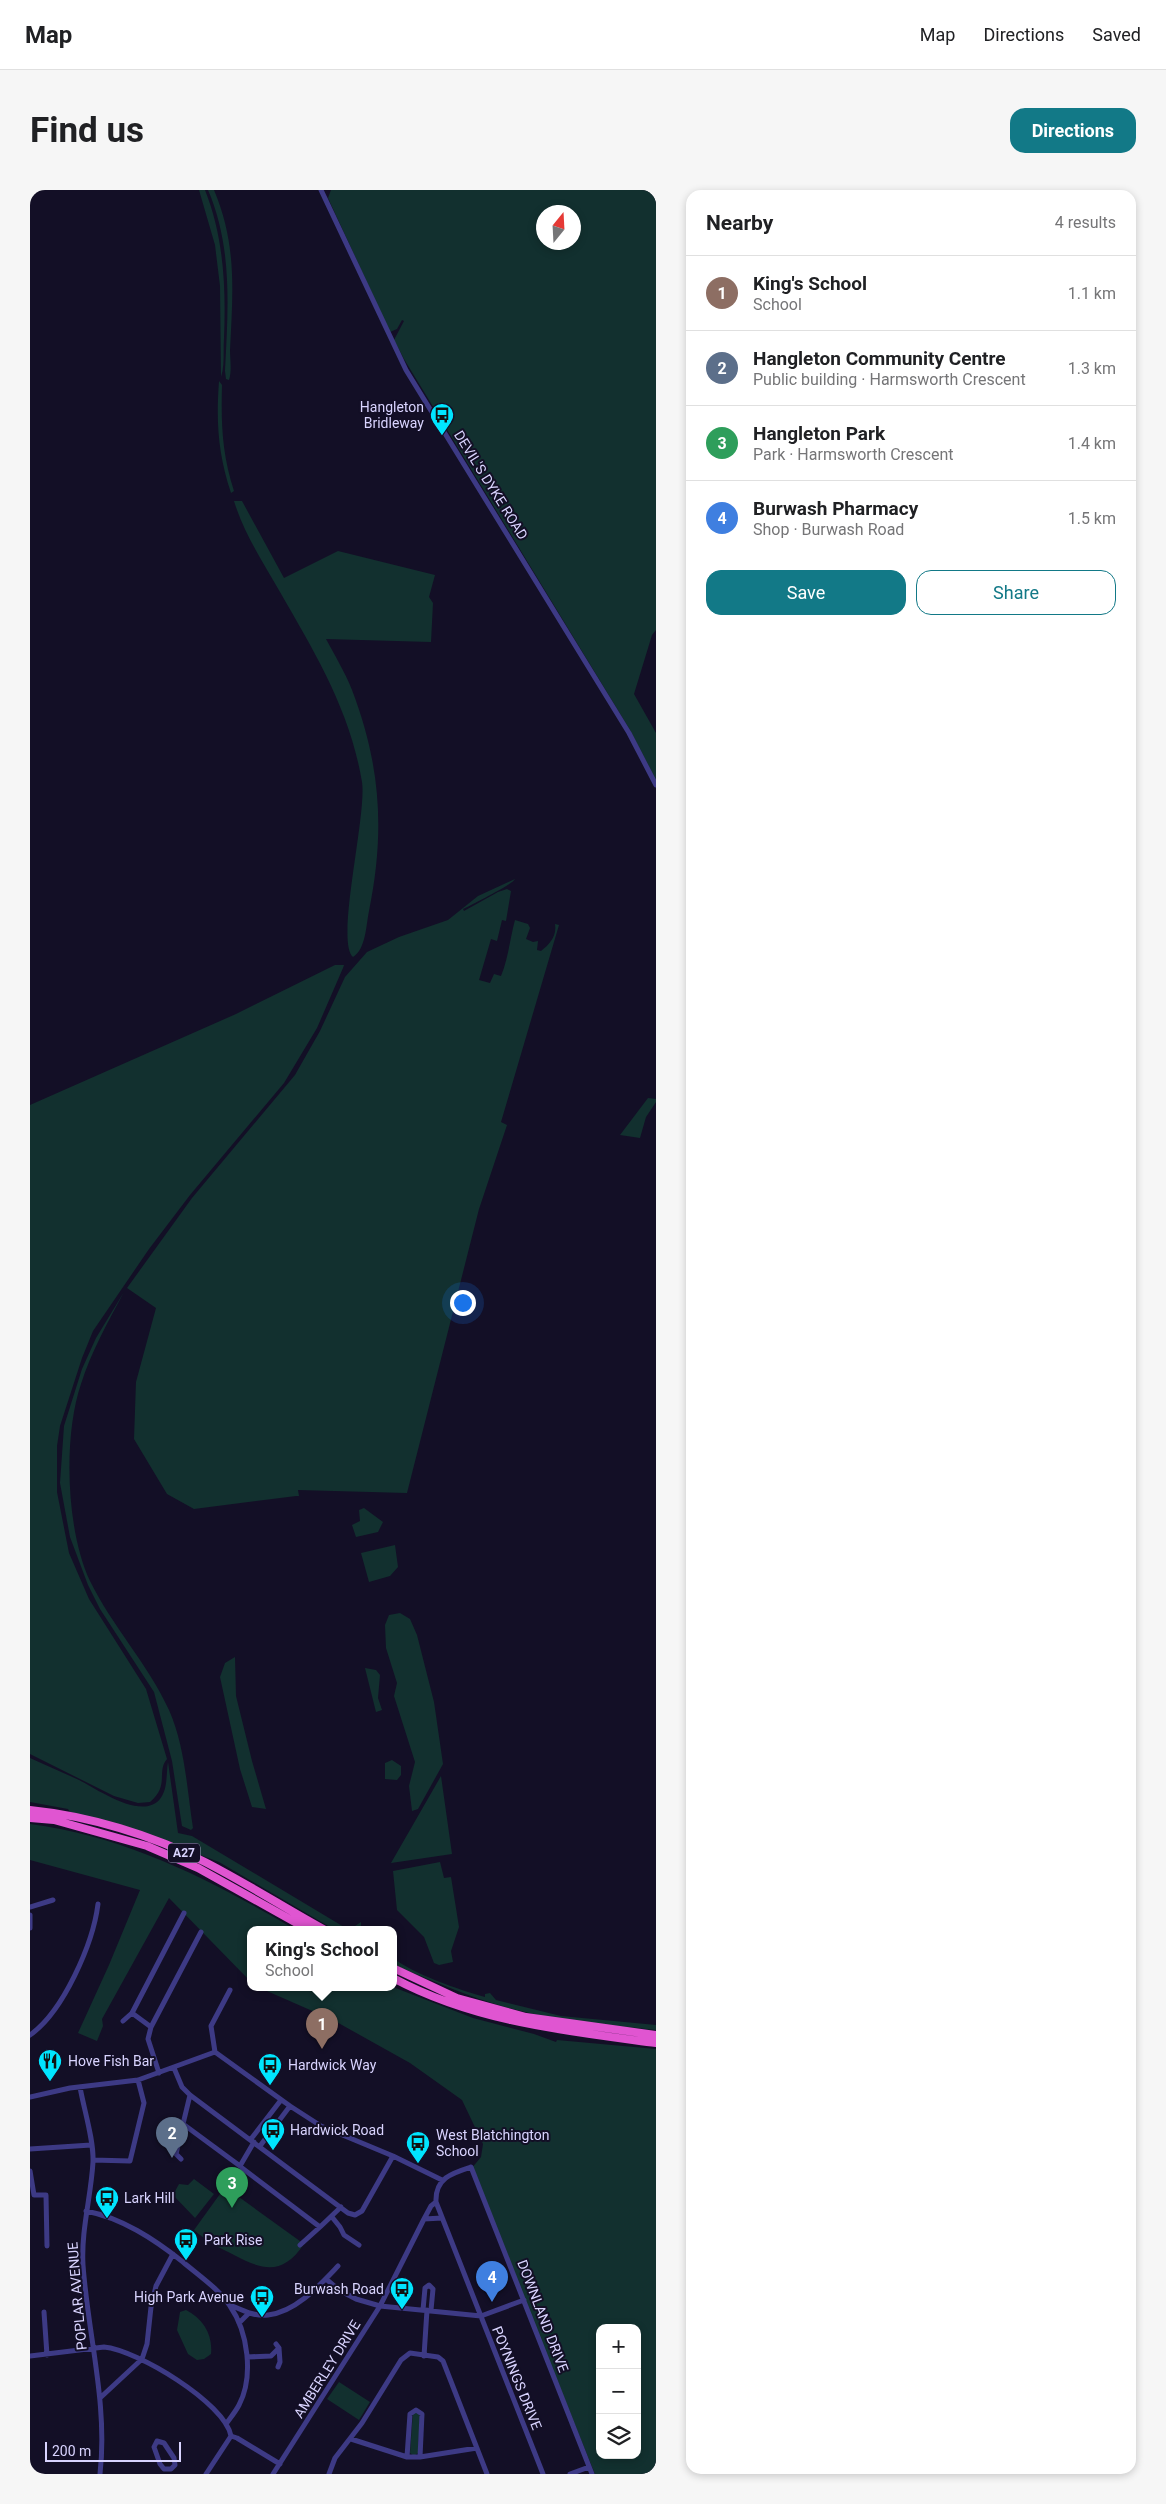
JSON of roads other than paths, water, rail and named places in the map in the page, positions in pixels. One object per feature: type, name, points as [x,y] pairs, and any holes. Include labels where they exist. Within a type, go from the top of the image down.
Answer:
[{"type":"highway","name":"A27","points":[[30,1810],[56,1812],[108,1825],[151,1839],[204,1861],[318,1926]]},
{"type":"highway","name":"A27","points":[[30,1818],[54,1820],[147,1846],[198,1868],[302,1926]]},
{"type":"highway","points":[[397,1970],[456,1998],[526,2017],[656,2035]]},
{"type":"highway","points":[[397,1980],[453,2005],[522,2024],[656,2043]]},
{"type":"street","name":"DEVIL'S DYKE ROAD","points":[[321,190],[406,370],[630,733],[656,785]]},
{"type":"street","points":[[30,1907],[53,1900]]},
{"type":"street","points":[[30,2036],[41,2027],[56,2007],[69,1984],[89,1942],[98,1904]]},
{"type":"street","points":[[123,2021],[132,2013],[184,1913]]},
{"type":"street","points":[[30,1915],[30,1928]]},
{"type":"street","points":[[159,2073],[148,2039],[151,2027],[201,1932]]},
{"type":"street","points":[[230,1990],[211,2026],[215,2052],[281,2100],[321,2126],[393,2156],[442,2180],[436,2193],[436,2202]]},
{"type":"street","points":[[132,2013],[151,2027]]},
{"type":"street","points":[[30,2097],[80,2087],[138,2080],[215,2052]]},
{"type":"street","points":[[174,2068],[182,2087],[190,2095],[341,2207],[355,2215],[362,2212],[393,2156]]},
{"type":"street","points":[[93,2160],[130,2161],[144,2103],[138,2080]]},
{"type":"street","name":"POPLAR AVENUE","points":[[80,2087],[93,2160],[86,2211],[83,2265],[100,2398],[102,2430],[100,2474]]},
{"type":"street","points":[[181,2159],[176,2154],[190,2095]]},
{"type":"street","points":[[183,2124],[240,2166],[253,2140],[281,2100]]},
{"type":"street","points":[[260,2146],[290,2106]]},
{"type":"street","points":[[30,2149],[91,2144]]},
{"type":"street","name":"DOWNLAND DRIVE","points":[[442,2180],[450,2173],[471,2167],[592,2474]]},
{"type":"street","points":[[242,2168],[320,2227]]},
{"type":"street","points":[[30,2170],[34,2195],[46,2195],[47,2246]]},
{"type":"street","name":"POYNINGS DRIVE","points":[[436,2202],[543,2474]]},
{"type":"street","name":"AMBERLEY DRIVE","points":[[273,2474],[380,2306],[431,2206],[436,2202]]},
{"type":"street","points":[[300,2244],[341,2207]]},
{"type":"street","points":[[86,2211],[113,2218],[141,2232],[173,2254],[230,2305],[249,2313],[269,2315],[299,2302],[326,2280],[338,2266]]},
{"type":"street","points":[[332,2217],[340,2226],[344,2235],[359,2245]]},
{"type":"street","points":[[424,2219],[442,2218]]},
{"type":"street","points":[[100,2398],[142,2360],[147,2344],[151,2307],[156,2286],[173,2254]]},
{"type":"street","points":[[326,2280],[356,2299],[380,2306],[481,2316],[524,2300]]},
{"type":"street","points":[[226,2424],[240,2404],[246,2376],[247,2357],[239,2323],[230,2305]]},
{"type":"street","points":[[424,2356],[427,2310]]},
{"type":"street","points":[[44,2312],[47,2355]]},
{"type":"street","points":[[239,2323],[249,2313]]},
{"type":"street","points":[[247,2357],[271,2356],[279,2364],[278,2346],[271,2356]]},
{"type":"street","points":[[30,2356],[93,2348],[113,2348],[142,2360],[160,2368],[192,2391],[226,2424],[231,2436],[280,2464]]},
{"type":"street","points":[[328,2474],[335,2458],[351,2438],[401,2360],[410,2353],[438,2357],[443,2361],[487,2474]]},
{"type":"street","points":[[407,2457],[410,2414],[416,2410],[422,2414],[420,2457]]},
{"type":"street","points":[[206,2474],[231,2436]]},
{"type":"street","points":[[351,2438],[407,2457],[420,2457],[477,2448]]},
{"type":"street","points":[[157,2441],[164,2443],[174,2458],[172,2471],[164,2469],[160,2464],[154,2447],[157,2441]]},
{"type":"street","points":[[570,2474],[589,2467]]},
{"type":"place","name":"Hangleton Bridleway","points":[[442,436]]},
{"type":"place","name":"King's School","points":[[322,2049]]},
{"type":"place","name":"Hove Fish Bar","points":[[50,2082]]},
{"type":"place","name":"Hardwick Way","points":[[270,2086]]},
{"type":"place","name":"Hardwick Road","points":[[273,2151]]},
{"type":"place","name":"Hangleton Community Centre","points":[[172,2158]]},
{"type":"place","name":"West Blatchington School","points":[[418,2164]]},
{"type":"place","name":"Hangleton Park","points":[[232,2208]]},
{"type":"place","name":"Lark Hill","points":[[107,2219]]},
{"type":"place","name":"Park Rise","points":[[186,2261]]},
{"type":"place","name":"Burwash Pharmacy","points":[[492,2302]]},
{"type":"place","name":"Burwash Road","points":[[402,2310]]},
{"type":"place","name":"High Park Avenue","points":[[262,2318]]}]
